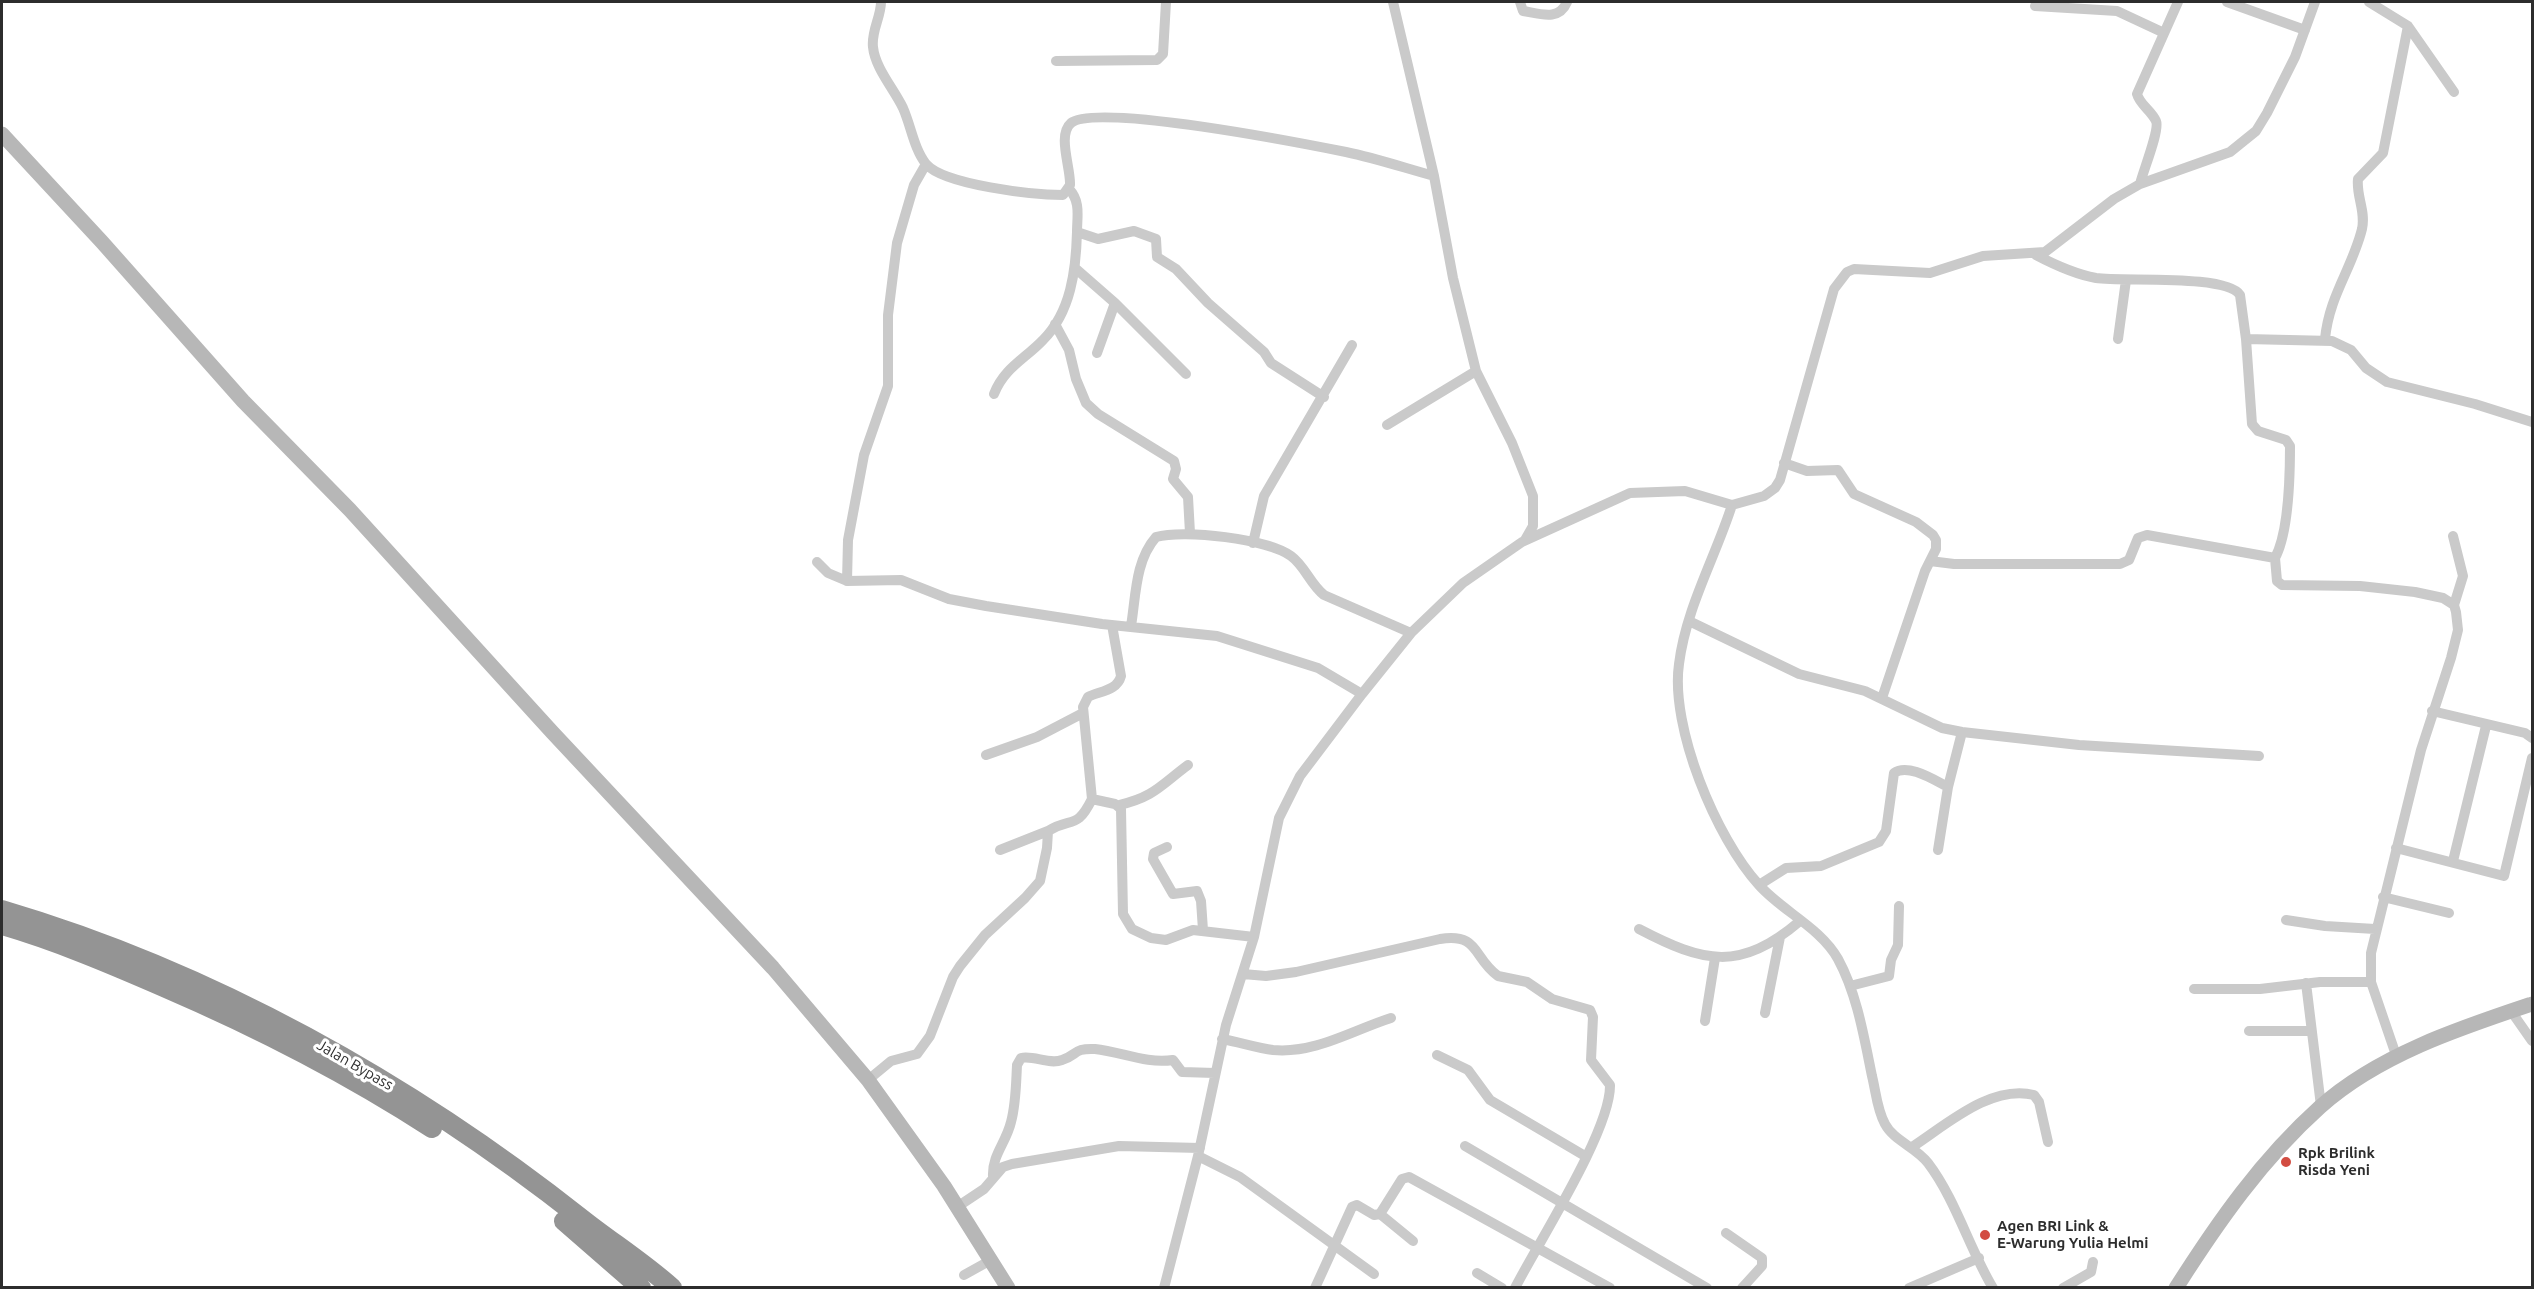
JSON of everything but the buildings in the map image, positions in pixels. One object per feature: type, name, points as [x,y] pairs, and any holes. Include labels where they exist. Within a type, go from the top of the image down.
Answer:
[{"type":"highway","name":"Jalan Bypass","points":[[2,910],[59,928],[203,987],[343,1056],[387,1081],[514,1168],[640,1260],[672,1287]]},
{"type":"highway","name":"Jalan Bypass","points":[[2,925],[127,971],[228,1015],[337,1071],[507,1178],[571,1226],[641,1287]]},
{"type":"street","points":[[881,2],[873,38],[875,56],[903,109],[926,164],[947,178],[1009,189],[1063,195],[1069,189],[1070,180],[1065,137],[1068,126],[1080,118],[1117,117],[1154,120],[1347,152],[1434,176]]},
{"type":"street","points":[[1056,62],[1150,62],[1163,57],[1166,2]]},
{"type":"street","points":[[1394,2],[1434,176],[1453,278],[1476,372],[1512,443],[1533,496],[1533,526],[1522,542]]},
{"type":"street","points":[[1520,2],[1524,11],[1553,16],[1560,13],[1567,2]]},
{"type":"street","points":[[2140,184],[2157,126],[2152,113],[2139,102],[2137,94],[2162,32],[2178,2]]},
{"type":"street","points":[[2227,2],[2305,30]]},
{"type":"street","points":[[1164,1287],[1199,1152],[1222,1039],[1254,937],[1270,855],[1280,818],[1290,792],[1362,694],[1411,633],[1463,583],[1522,542],[1630,493],[1657,490],[1685,491],[1732,505],[1764,496],[1775,488],[1834,290],[1847,272],[1862,268],[1930,273],[1983,256],[2036,255],[2054,247],[2114,199],[2140,184],[2219,157],[2241,146],[2256,131],[2267,113],[2295,57],[2315,2]]},
{"type":"street","points":[[2369,2],[2408,26],[2454,92]]},
{"type":"street","points":[[2035,6],[2118,11],[2162,32]]},
{"type":"street","points":[[2325,339],[2330,309],[2362,229],[2363,208],[2358,179],[2379,159],[2384,148],[2408,26]]},
{"type":"street","points":[[2,134],[102,242],[243,401],[350,510],[552,732],[713,900],[868,1080],[957,1207],[1008,1287]]},
{"type":"street","points":[[847,581],[848,540],[864,455],[888,386],[888,315],[897,243],[914,185],[926,164]]},
{"type":"street","points":[[994,393],[1015,362],[1043,340],[1055,324],[1069,296],[1076,268],[1078,210],[1076,198],[1069,189]]},
{"type":"street","points":[[1077,232],[1098,239],[1134,231],[1156,238],[1157,257],[1176,269],[1208,303],[1264,352],[1271,363],[1324,397]]},
{"type":"street","points":[[2036,255],[2085,276],[2126,280],[2194,281],[2231,286],[2240,295],[2246,339],[2252,424],[2258,431],[2286,440],[2290,446],[2284,525],[2275,558],[2277,581],[2282,585],[2360,586],[2404,591],[2443,598],[2454,605]]},
{"type":"street","points":[[1076,268],[1115,303],[1186,374]]},
{"type":"street","points":[[2118,339],[2126,280]]},
{"type":"street","points":[[1097,353],[1115,303]]},
{"type":"street","points":[[1055,324],[1070,350],[1076,379],[1086,403],[1098,414],[1174,461],[1176,469],[1173,478],[1189,503],[1190,533]]},
{"type":"street","points":[[2246,339],[2325,339],[2345,347],[2366,368],[2387,382],[2475,404],[2532,422]]},
{"type":"street","points":[[1252,543],[1264,496],[1324,397],[1352,345]]},
{"type":"street","points":[[1388,425],[1476,372]]},
{"type":"street","points":[[1784,463],[1807,471],[1838,470],[1854,494],[1921,525],[1936,540],[1936,549],[1882,698]]},
{"type":"street","points":[[1732,505],[1719,545],[1703,577],[1678,665],[1682,723],[1688,752],[1700,784],[1719,821],[1759,885],[1833,951],[1850,986],[1880,1112],[1889,1131],[1912,1147],[1929,1165],[1993,1287]]},
{"type":"street","points":[[1131,626],[1141,561],[1147,548],[1156,537],[1190,533],[1271,545],[1294,558],[1315,588],[1324,595],[1411,633]]},
{"type":"street","points":[[1930,561],[1954,564],[2120,564],[2129,560],[2138,538],[2147,535],[2275,558]]},
{"type":"street","points":[[2397,1058],[2371,982],[2375,929],[2432,711],[2458,630],[2454,605],[2463,576],[2452,536]]},
{"type":"street","points":[[817,562],[828,573],[847,581],[901,580],[949,599],[1112,625],[1217,636],[1318,668],[1362,694]]},
{"type":"street","points":[[1689,621],[1799,674],[1882,698],[1942,728],[2079,745],[2259,756]]},
{"type":"street","points":[[1000,850],[1080,819],[1092,799],[1083,713],[1084,701],[1088,697],[1109,690],[1119,682],[1121,676],[1112,625]]},
{"type":"street","points":[[2432,711],[2486,726],[2525,733],[2532,738]]},
{"type":"street","points":[[986,755],[1036,737],[1083,713]]},
{"type":"street","points":[[2453,861],[2486,726]]},
{"type":"street","points":[[1938,850],[1948,787],[1962,732]]},
{"type":"street","points":[[2396,848],[2504,876],[2532,758]]},
{"type":"street","points":[[1092,799],[1119,805],[1143,800],[1161,789],[1188,765]]},
{"type":"street","points":[[1759,885],[1786,868],[1821,866],[1879,842],[1886,831],[1889,796],[1896,771],[1905,769],[1948,787]]},
{"type":"street","points":[[1119,805],[1122,821],[1123,914],[1126,922],[1140,934],[1166,940],[1185,931],[1203,930],[1254,937]]},
{"type":"street","points":[[868,1080],[891,1060],[916,1054],[930,1036],[953,977],[960,966],[985,935],[1040,881],[1048,831]]},
{"type":"street","points":[[1167,847],[1154,853],[1153,859],[1173,894],[1197,891],[1202,909],[1203,930]]},
{"type":"street","points":[[2383,897],[2449,913]]},
{"type":"street","points":[[1850,986],[1889,976],[1891,960],[1898,945],[1899,906]]},
{"type":"street","points":[[2286,920],[2325,926],[2375,929]]},
{"type":"street","points":[[1639,929],[1685,952],[1715,958],[1752,952],[1780,937],[1800,921]]},
{"type":"street","points":[[1243,975],[1283,975],[1456,937],[1467,940],[1498,976],[1527,981],[1552,999],[1590,1010],[1593,1017],[1591,1057],[1608,1080],[1610,1090],[1606,1109],[1580,1170],[1515,1287]]},
{"type":"street","points":[[1765,1013],[1780,937]]},
{"type":"street","points":[[1705,1021],[1715,958]]},
{"type":"street","points":[[2194,989],[2260,989],[2306,983],[2371,982]]},
{"type":"street","points":[[2306,983],[2320,1107]]},
{"type":"street","points":[[2175,1287],[2219,1220],[2264,1163],[2320,1107],[2373,1070],[2397,1058],[2532,1004]]},
{"type":"street","points":[[2511,1011],[2532,1041]]},
{"type":"street","points":[[1222,1039],[1272,1050],[1305,1048],[1329,1042],[1391,1018]]},
{"type":"street","points":[[2249,1030],[2311,1031]]},
{"type":"street","points":[[993,1176],[995,1156],[1005,1141],[1011,1122],[1017,1065],[1021,1058],[1060,1061],[1080,1049],[1093,1049],[1122,1053],[1149,1061],[1174,1060],[1182,1072],[1215,1073]]},
{"type":"street","points":[[1437,1054],[1468,1070],[1490,1100],[1585,1156]]},
{"type":"street","points":[[1912,1147],[1981,1103],[2000,1095],[2028,1093],[2034,1095],[2039,1102],[2048,1142]]},
{"type":"street","points":[[957,1207],[984,1189],[1003,1167],[1012,1164],[1119,1146],[1199,1152],[1240,1177],[1374,1274]]},
{"type":"street","points":[[1465,1146],[1707,1287]]},
{"type":"street","points":[[1380,1214],[1402,1179],[1412,1177],[1610,1287]]},
{"type":"street","points":[[1315,1287],[1353,1205],[1357,1204],[1374,1215],[1380,1214],[1413,1240]]},
{"type":"street","points":[[1726,1233],[1762,1258],[1762,1266],[1742,1287]]},
{"type":"street","points":[[1909,1287],[1979,1258]]},
{"type":"street","points":[[964,1275],[991,1260]]},
{"type":"street","points":[[2063,1287],[2091,1272],[2093,1262]]},
{"type":"street","points":[[1477,1273],[1502,1287]]},
{"type":"place","name":"Rpk Brilink Risda Yeni","points":[[2286,1162]]},
{"type":"place","name":"Agen BRI Link & E-Warung Yulia Helmi","points":[[1985,1235]]}]
